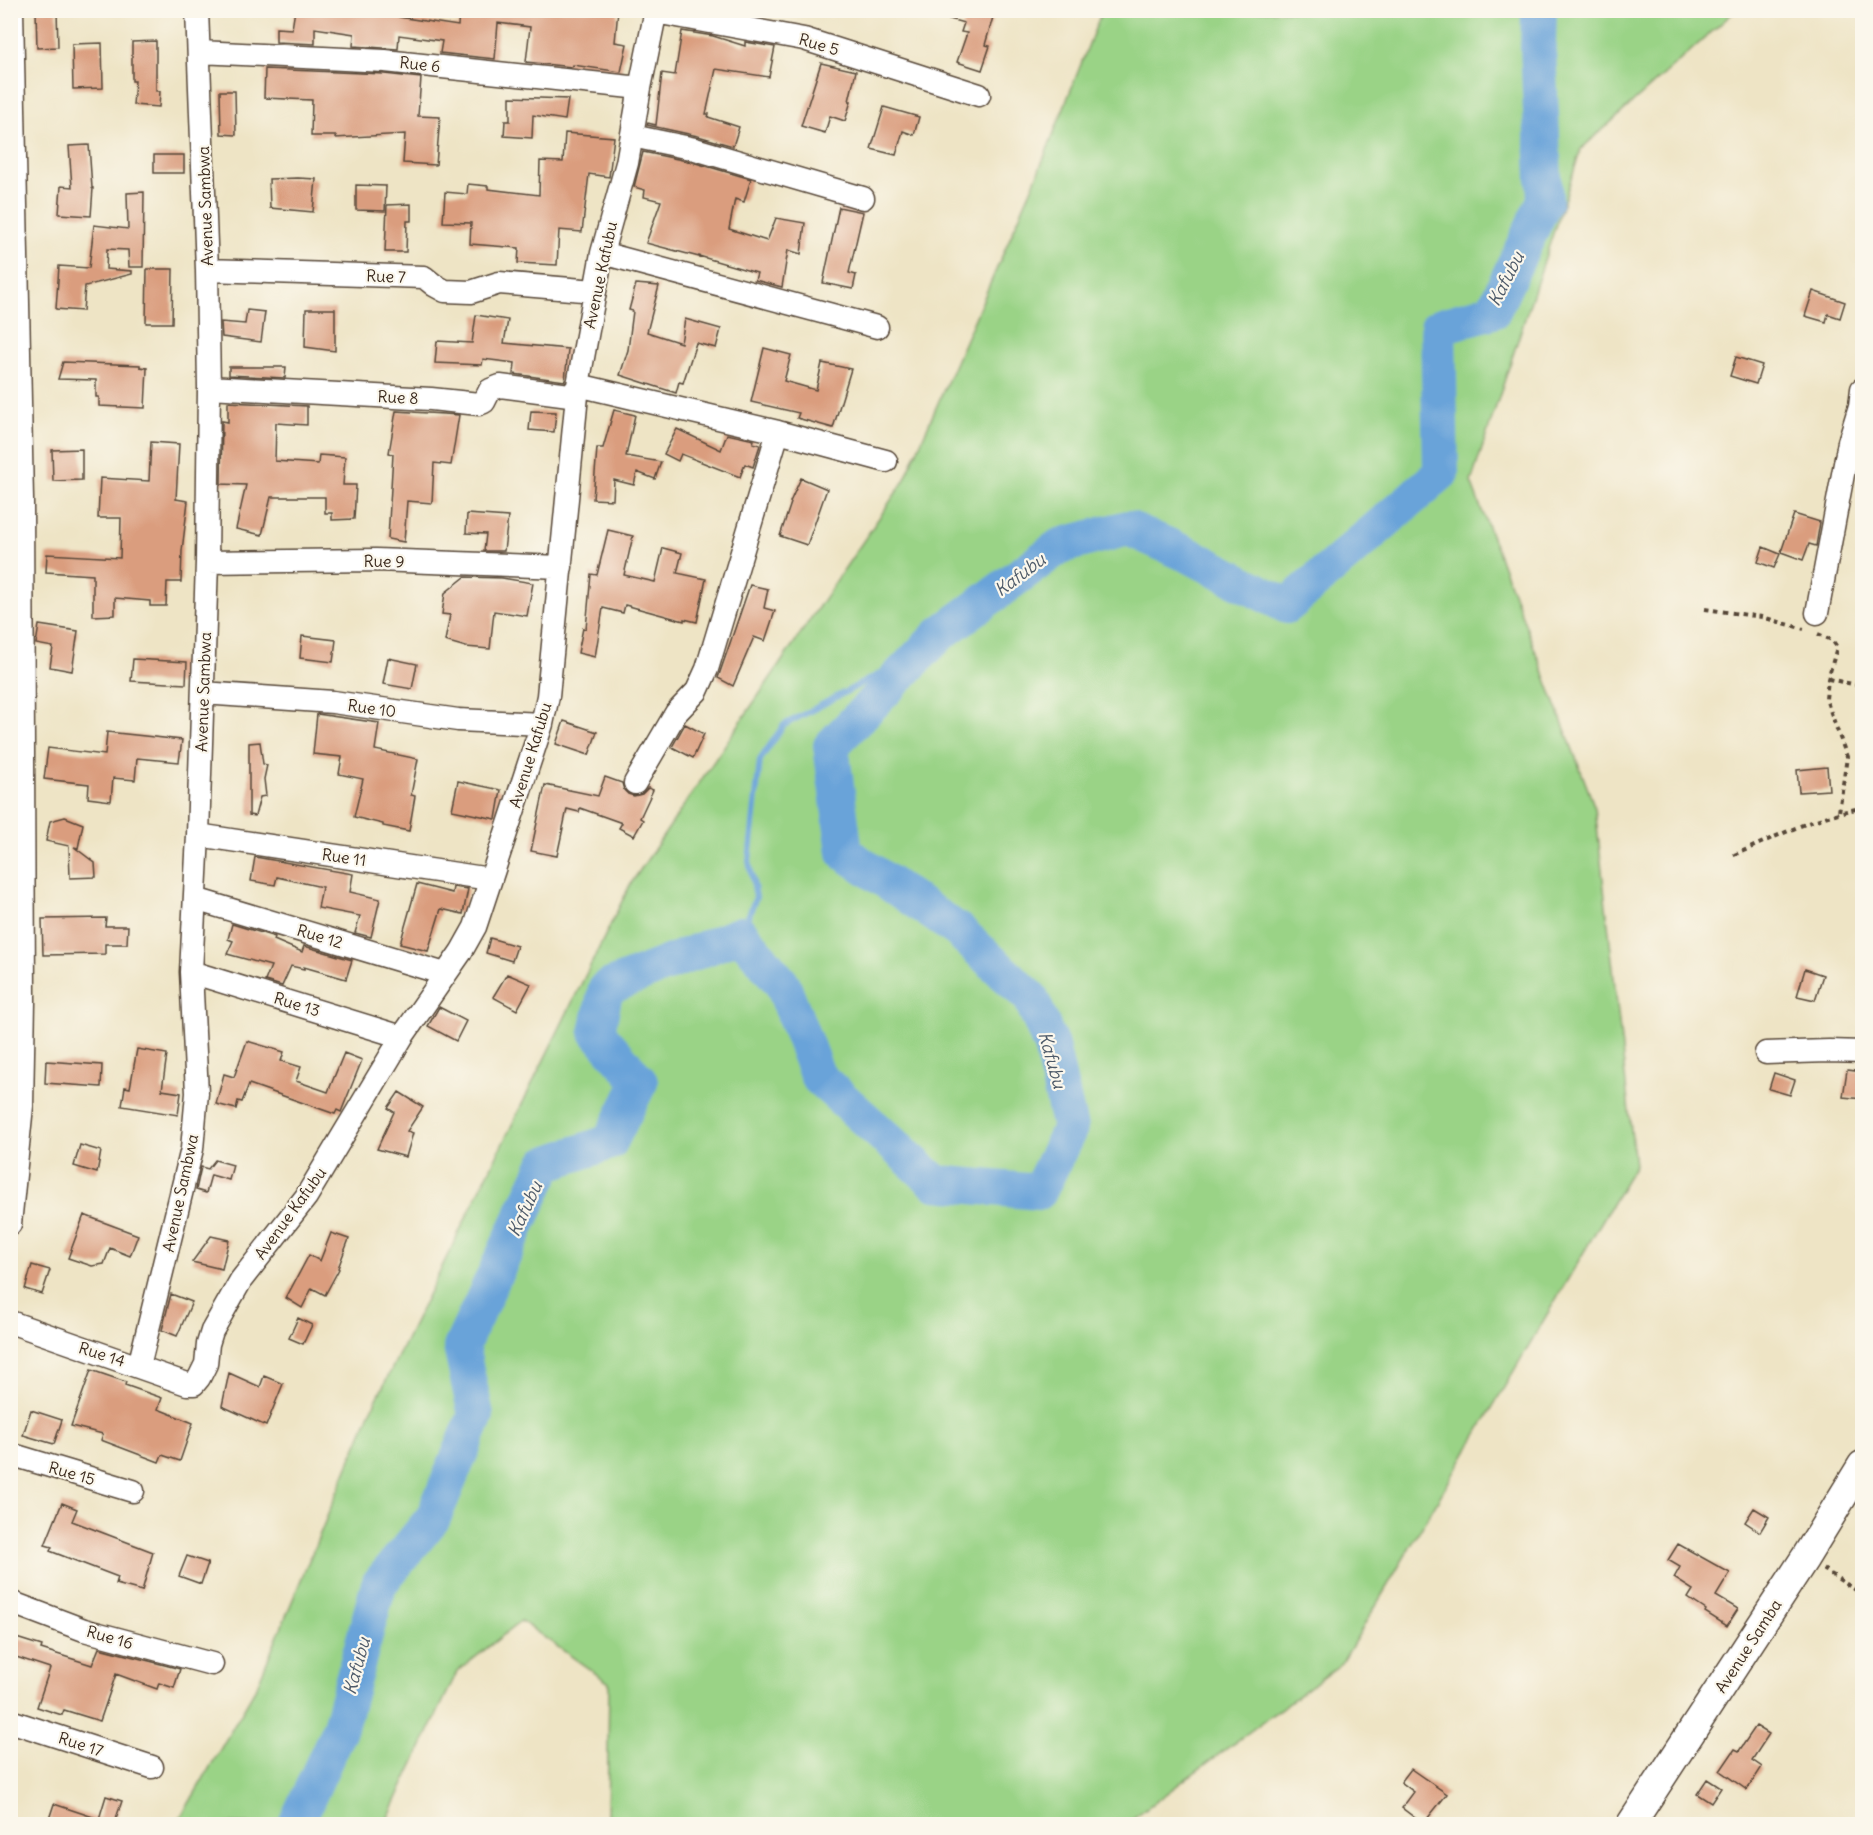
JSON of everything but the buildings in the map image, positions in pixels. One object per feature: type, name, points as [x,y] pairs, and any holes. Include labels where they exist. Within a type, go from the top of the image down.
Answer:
[{"type":"street","points":[[10,1224],[22,1106],[17,1001],[22,499],[12,10]]},
{"type":"street","name":"Avenue Sambwa","points":[[139,1366],[192,1149],[197,1093],[191,972],[207,562],[208,387],[207,270],[197,10]]},
{"type":"street","name":"Avenue Kafubu","points":[[194,1384],[206,1364],[212,1331],[241,1280],[306,1197],[402,1037],[461,952],[475,927],[542,724],[548,696],[577,390],[602,253],[627,163],[656,11]]},
{"type":"street","name":"Rue 5","points":[[656,11],[804,39],[979,95]]},
{"type":"street","name":"Rue 6","points":[[199,52],[385,61],[640,88]]},
{"type":"street","points":[[632,136],[695,149],[863,198]]},
{"type":"street","points":[[602,253],[877,327]]},
{"type":"street","name":"Rue 7","points":[[207,270],[424,277],[445,291],[471,292],[499,283],[595,291]]},
{"type":"street","name":"Rue 8","points":[[208,387],[431,399],[479,404],[484,402],[490,390],[500,386],[577,390],[778,432],[886,461]]},
{"type":"street","points":[[1817,614],[1849,442],[1862,401]]},
{"type":"street","points":[[636,783],[676,713],[697,691],[707,669],[778,432]]},
{"type":"street","name":"Rue 9","points":[[207,562],[376,560],[561,567]]},
{"type":"street","name":"Rue 10","points":[[203,693],[333,702],[458,720],[542,724]]},
{"type":"street","name":"Rue 11","points":[[198,835],[490,879]]},
{"type":"street","name":"Rue 12","points":[[195,899],[445,974]]},
{"type":"street","name":"Rue 13","points":[[191,972],[402,1037]]},
{"type":"street","points":[[1766,1053],[1863,1052]]},
{"type":"street","name":"Rue 14","points":[[10,1322],[187,1384],[194,1384]]},
{"type":"street","name":"Rue 15","points":[[10,1454],[133,1491]]},
{"type":"street","name":"Avenue Samba","points":[[1637,1822],[1863,1465]]},
{"type":"street","name":"Rue 16","points":[[10,1602],[84,1630],[212,1664]]},
{"type":"street","name":"Rue 17","points":[[10,1721],[152,1767]]},
{"type":"path","points":[[1705,609],[1762,617],[1811,631],[1832,640],[1838,647],[1828,679],[1826,699],[1847,757],[1839,812]]},
{"type":"path","points":[[1828,679],[1863,686]]},
{"type":"path","points":[[1734,855],[1812,820],[1863,808]]},
{"type":"path","points":[[1805,1558],[1863,1594]]},
{"type":"green space","points":[[1102,11],[1735,11],[1581,149],[1471,482],[1595,808],[1635,1165],[1342,1663],[1125,1824],[607,1824],[609,1683],[521,1621],[457,1672],[385,1824],[177,1824],[257,1686],[370,1413],[630,885],[904,481],[1034,183]]},
{"type":"waterway","name":"Kafubu","points":[[296,1824],[340,1727],[379,1584],[433,1518],[476,1415],[461,1347],[546,1164],[610,1142],[640,1082],[597,1032],[606,988],[741,934],[783,985],[818,1077],[936,1183],[1039,1192],[1070,1128],[1051,1046],[1031,998],[959,931],[845,853],[831,746],[940,634],[1060,546],[1128,528],[1191,556],[1287,606],[1441,473],[1438,327],[1493,311],[1545,200],[1538,48],[1539,10]]},
{"type":"waterway","points":[[741,934],[756,897],[749,861],[760,760],[784,725],[926,649]]}]
